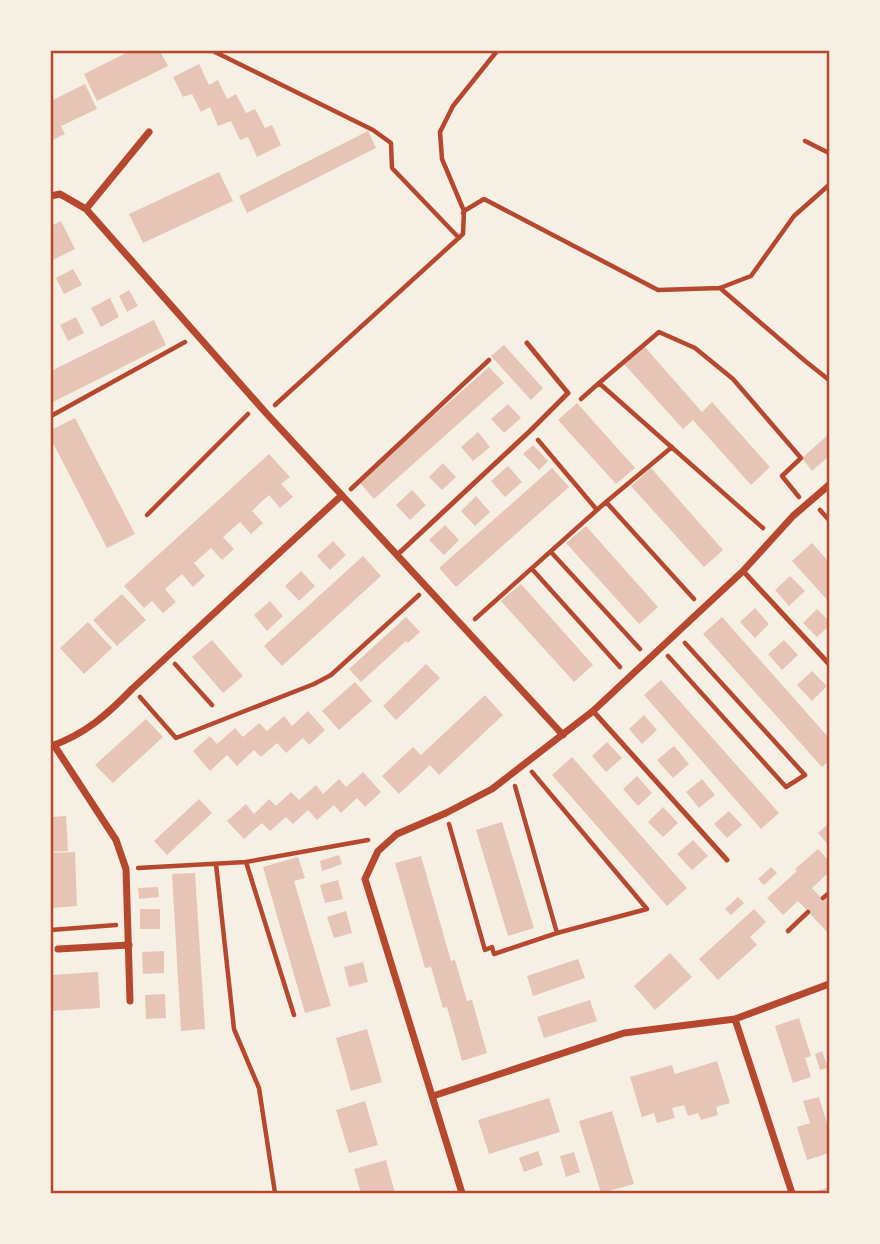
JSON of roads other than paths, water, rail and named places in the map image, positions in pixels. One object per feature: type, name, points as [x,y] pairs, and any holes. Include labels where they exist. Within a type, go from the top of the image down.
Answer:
[{"type":"street","points":[[86,209],[149,132]]},
{"type":"street","points":[[51,196],[60,194],[86,209],[342,496],[563,735]]},
{"type":"street","points":[[462,1193],[365,878],[378,852],[397,834],[492,789],[563,735],[743,571],[793,516],[829,485]]},
{"type":"street","points":[[130,1002],[127,869],[116,840],[52,745],[83,732],[109,713],[342,496]]},
{"type":"street","points":[[58,949],[129,945]]},
{"type":"street","points":[[433,1096],[624,1033],[735,1019],[829,984]]},
{"type":"street","points":[[735,1019],[792,1193]]},
{"type":"lane","points":[[397,555],[568,393],[527,343]]},
{"type":"lane","points":[[743,571],[829,664]]},
{"type":"lane","points":[[593,710],[727,860]]}]
